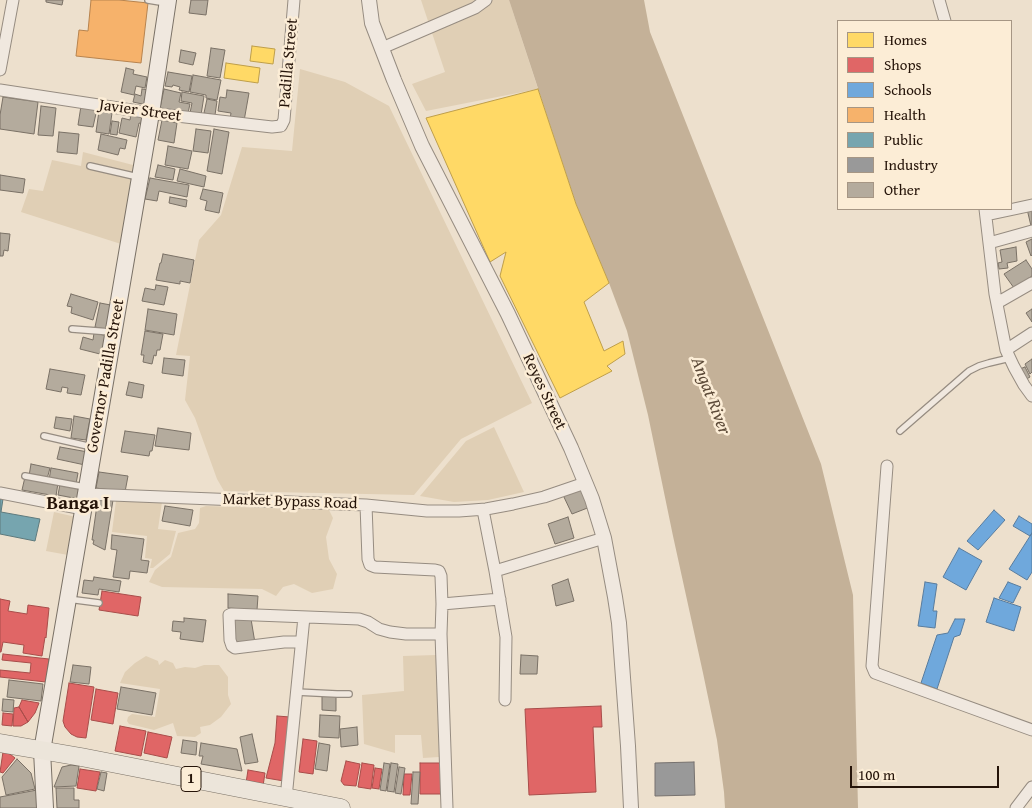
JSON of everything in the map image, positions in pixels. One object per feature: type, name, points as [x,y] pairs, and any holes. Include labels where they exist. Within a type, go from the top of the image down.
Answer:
[{"type":"main road","name":"Governor Padilla Street","points":[[46,808],[42,751],[151,113],[168,2]]},
{"type":"main road","name":"1","points":[[0,743],[341,808]]},
{"type":"street","points":[[0,70],[14,0]]},
{"type":"street","name":"Padilla Street","points":[[281,126],[284,120],[294,0]]},
{"type":"street","name":"Reyes Street","points":[[368,0],[372,23],[422,146],[508,314],[571,448],[592,498],[604,538],[619,623],[631,808]]},
{"type":"street","points":[[382,48],[475,8],[486,0]]},
{"type":"street","points":[[938,0],[945,20]]},
{"type":"street","name":"Javier Street","points":[[0,90],[151,113],[272,127],[281,126]]},
{"type":"street","points":[[1012,207],[1032,204]]},
{"type":"street","points":[[986,212],[997,303],[1008,354],[1028,383],[1032,396]]},
{"type":"street","points":[[989,242],[1032,231]]},
{"type":"street","points":[[997,303],[1032,283]]},
{"type":"street","points":[[1008,354],[1032,333]]},
{"type":"street","points":[[887,466],[872,666],[875,673],[1032,730]]},
{"type":"street","points":[[366,505],[427,511],[482,510],[544,497],[585,483]]},
{"type":"street","name":"Market Bypass Road","points":[[0,493],[366,505],[368,559],[370,565],[375,567],[435,570],[439,571],[441,576],[447,808]]},
{"type":"street","points":[[482,510],[506,637],[505,700]]},
{"type":"street","points":[[495,571],[604,538]]},
{"type":"street","points":[[442,604],[500,599]]},
{"type":"street","points":[[301,642],[284,642],[235,648],[230,640],[228,615],[359,619],[390,632],[441,634]]},
{"type":"street","points":[[286,798],[304,617]]},
{"type":"street","points":[[1016,808],[1032,787]]},
{"type":"lane","points":[[148,0],[168,2]]},
{"type":"lane","points":[[90,166],[140,177]]},
{"type":"lane","points":[[72,329],[113,332]]},
{"type":"lane","points":[[900,431],[969,371],[1008,354]]},
{"type":"lane","points":[[44,436],[94,448]]},
{"type":"lane","points":[[25,476],[85,497]]},
{"type":"lane","points":[[67,599],[98,603]]},
{"type":"lane","points":[[296,692],[349,694]]},
{"type":"shaded area","points":[[421,0],[509,0],[538,89],[426,111],[412,84],[445,72]]},
{"type":"shaded area","points":[[300,69],[345,82],[389,106],[532,403],[461,439],[414,495],[224,491],[217,479],[195,418],[185,400],[190,356],[176,355],[199,240],[221,215],[242,147],[292,151]]},
{"type":"shaded area","points":[[83,152],[133,165],[121,244],[21,212],[29,189],[43,191],[52,160],[81,166]]},
{"type":"shaded area","points":[[494,427],[524,492],[488,500],[454,502],[420,496],[466,441]]},
{"type":"shaded area","points":[[116,501],[162,502],[158,529],[176,531],[170,554],[153,568],[150,568],[152,559],[145,558],[147,536],[112,532]]},
{"type":"shaded area","points":[[206,506],[329,510],[333,518],[326,537],[329,559],[337,574],[333,589],[312,593],[294,584],[283,587],[276,596],[262,589],[162,587],[149,582],[155,570],[171,557],[178,533],[195,529],[199,523],[200,508]]},
{"type":"shaded area","points":[[54,512],[76,517],[68,555],[46,551]]},
{"type":"shaded area","points":[[436,655],[439,757],[423,758],[421,735],[395,735],[395,753],[364,744],[362,695],[404,691],[403,656]]},
{"type":"shaded area","points":[[146,656],[158,661],[159,665],[165,660],[173,663],[176,669],[219,665],[228,677],[228,695],[231,704],[221,717],[210,725],[200,727],[201,733],[195,737],[177,736],[173,723],[154,730],[129,724],[127,721],[128,717],[132,714],[155,717],[160,689],[120,683],[125,672]]},
{"type":"water","name":"Angat River","points":[[509,0],[644,0],[650,32],[821,464],[853,595],[858,808],[725,808],[717,740],[648,415],[627,331],[576,204]]},
{"type":"building: Homes","points":[[252,46],[275,49],[273,64],[250,61]]},
{"type":"building: Homes","points":[[226,63],[260,68],[258,83],[224,78]]},
{"type":"building: Homes","points":[[538,89],[576,204],[609,283],[584,302],[604,351],[623,341],[625,354],[607,366],[612,371],[560,398],[500,276],[506,252],[490,262],[426,118]]},
{"type":"building: Shops","points":[[102,591],[141,597],[138,616],[99,610]]},
{"type":"building: Shops","points":[[0,599],[10,601],[8,611],[27,614],[28,605],[49,608],[42,656],[23,653],[24,645],[3,642],[0,652]]},
{"type":"building: Shops","points":[[3,654],[49,659],[46,682],[0,677],[0,670],[30,673],[31,663],[2,660]]},
{"type":"building: Shops","points":[[69,683],[94,687],[86,738],[71,734],[63,721]]},
{"type":"building: Shops","points":[[96,689],[118,693],[113,724],[91,720]]},
{"type":"building: Shops","points":[[22,700],[39,703],[35,713],[28,722],[19,707]]},
{"type":"building: Shops","points":[[601,706],[602,727],[593,727],[596,792],[529,795],[525,709]]},
{"type":"building: Shops","points":[[19,707],[28,722],[21,726],[13,726],[14,708]]},
{"type":"building: Shops","points":[[3,713],[13,714],[12,726],[2,725]]},
{"type":"building: Shops","points":[[277,716],[290,717],[284,781],[266,778],[275,743]]},
{"type":"building: Shops","points":[[120,726],[146,731],[141,756],[115,751]]},
{"type":"building: Shops","points":[[148,732],[172,737],[167,758],[144,753]]},
{"type":"building: Shops","points":[[303,739],[317,741],[313,774],[299,772]]},
{"type":"building: Shops","points":[[3,752],[15,758],[3,773],[0,772]]},
{"type":"building: Shops","points":[[346,761],[360,764],[356,786],[344,785],[341,781]]},
{"type":"building: Shops","points":[[362,763],[374,765],[371,789],[358,787]]},
{"type":"building: Shops","points":[[420,763],[442,763],[441,794],[420,794]]},
{"type":"building: Shops","points":[[375,768],[382,769],[379,789],[372,788]]},
{"type":"building: Shops","points":[[80,769],[100,772],[96,791],[77,788]]},
{"type":"building: Shops","points":[[248,770],[265,773],[263,786],[246,783]]},
{"type":"building: Shops","points":[[404,774],[412,774],[410,795],[403,795]]},
{"type":"building: Schools","points":[[994,510],[1005,520],[978,550],[967,541]]},
{"type":"building: Schools","points":[[1019,516],[1032,524],[1030,536],[1013,526]]},
{"type":"building: Schools","points":[[1032,533],[1032,572],[1027,580],[1009,569]]},
{"type":"building: Schools","points":[[959,548],[982,561],[966,590],[943,577]]},
{"type":"building: Schools","points":[[925,582],[937,584],[933,611],[937,611],[935,628],[918,626]]},
{"type":"building: Schools","points":[[1008,582],[1021,587],[1013,603],[999,598]]},
{"type":"building: Schools","points":[[994,598],[1021,607],[1014,631],[986,622]]},
{"type":"building: Schools","points":[[955,619],[965,619],[960,635],[954,637],[937,689],[921,683],[937,635],[948,633]]},
{"type":"building: Health","points":[[91,0],[148,3],[141,63],[76,56],[79,30],[88,31]]},
{"type":"building: Public","points":[[0,499],[3,499],[1,512],[40,519],[35,541],[0,534]]},
{"type":"building: Industry","points":[[694,762],[695,795],[655,796],[655,763]]},
{"type":"building: Other","points":[[46,0],[63,0],[62,5],[46,2]]},
{"type":"building: Other","points":[[191,0],[208,0],[206,15],[189,13]]},
{"type":"building: Other","points":[[211,48],[225,50],[220,78],[207,76]]},
{"type":"building: Other","points":[[181,50],[196,53],[193,65],[179,62]]},
{"type":"building: Other","points":[[126,68],[134,70],[133,74],[147,77],[145,88],[136,86],[134,95],[121,92]]},
{"type":"building: Other","points":[[168,72],[192,76],[189,92],[179,90],[180,87],[173,85],[172,87],[165,86]]},
{"type":"building: Other","points":[[193,75],[221,80],[217,100],[206,98],[206,95],[190,92]]},
{"type":"building: Other","points":[[142,89],[150,90],[147,105],[133,102],[135,94],[141,96]]},
{"type":"building: Other","points":[[164,89],[181,93],[179,102],[190,104],[188,113],[160,108]]},
{"type":"building: Other","points":[[227,90],[249,93],[244,121],[230,119],[231,113],[218,111],[220,97],[226,98]]},
{"type":"building: Other","points":[[182,92],[204,96],[201,115],[190,113],[192,103],[181,101]]},
{"type":"building: Other","points":[[3,97],[38,102],[34,134],[0,129]]},
{"type":"building: Other","points":[[207,99],[217,101],[215,115],[204,113]]},
{"type":"building: Other","points":[[41,106],[56,108],[53,136],[38,135]]},
{"type":"building: Other","points":[[81,106],[97,109],[93,127],[78,125]]},
{"type":"building: Other","points":[[99,111],[112,113],[109,134],[96,132]]},
{"type":"building: Other","points":[[131,114],[144,116],[143,124],[139,123],[136,137],[119,133],[122,118],[130,120]]},
{"type":"building: Other","points":[[162,120],[177,123],[174,143],[158,140]]},
{"type":"building: Other","points":[[112,121],[119,122],[117,135],[110,134]]},
{"type":"building: Other","points":[[196,129],[211,131],[208,153],[193,151]]},
{"type":"building: Other","points":[[214,129],[229,132],[222,174],[207,171]]},
{"type":"building: Other","points":[[59,132],[79,134],[77,154],[57,152]]},
{"type":"building: Other","points":[[101,134],[127,140],[125,149],[120,148],[118,155],[98,150]]},
{"type":"building: Other","points":[[168,146],[192,151],[188,169],[165,165]]},
{"type":"building: Other","points":[[158,165],[175,169],[173,180],[155,177]]},
{"type":"building: Other","points":[[180,169],[206,176],[204,187],[177,181]]},
{"type":"building: Other","points":[[0,175],[25,179],[23,193],[0,190]]},
{"type":"building: Other","points":[[150,178],[189,185],[187,197],[159,191],[157,201],[145,199]]},
{"type":"building: Other","points":[[203,189],[223,193],[219,213],[205,210],[207,201],[200,199]]},
{"type":"building: Other","points":[[170,197],[187,200],[186,207],[169,203]]},
{"type":"building: Other","points":[[1032,208],[1032,226],[1031,226],[1027,209]]},
{"type":"building: Other","points":[[0,233],[10,234],[8,251],[4,250],[3,256],[0,256]]},
{"type":"building: Other","points":[[1032,239],[1032,255],[1031,256],[1026,242]]},
{"type":"building: Other","points":[[1016,247],[1017,261],[1007,263],[1008,268],[999,269],[998,263],[1002,262],[1000,250]]},
{"type":"building: Other","points":[[163,254],[194,260],[190,283],[180,281],[180,284],[156,280]]},
{"type":"building: Other","points":[[1026,260],[1032,269],[1032,276],[1014,288],[1004,274]]},
{"type":"building: Other","points":[[156,285],[168,287],[164,305],[142,301],[145,288],[155,290]]},
{"type":"building: Other","points":[[71,294],[98,302],[93,320],[71,313],[72,307],[67,306]]},
{"type":"building: Other","points":[[100,303],[116,306],[110,330],[95,327]]},
{"type":"building: Other","points":[[148,309],[177,314],[174,335],[145,330]]},
{"type":"building: Other","points":[[1032,309],[1032,322],[1026,313]]},
{"type":"building: Other","points":[[145,331],[163,334],[160,350],[157,350],[156,356],[154,355],[152,364],[143,362],[144,355],[141,355]]},
{"type":"building: Other","points":[[94,333],[108,336],[104,355],[80,349],[83,337],[93,340]]},
{"type":"building: Other","points":[[164,358],[185,360],[183,376],[162,373]]},
{"type":"building: Other","points":[[1032,359],[1032,372],[1030,374],[1025,364]]},
{"type":"building: Other","points":[[1025,367],[1030,377],[1023,381],[1017,370]]},
{"type":"building: Other","points":[[50,369],[85,375],[81,395],[67,393],[68,388],[62,387],[61,392],[46,389]]},
{"type":"building: Other","points":[[129,382],[144,385],[142,398],[126,395]]},
{"type":"building: Other","points":[[74,416],[90,419],[86,440],[71,438]]},
{"type":"building: Other","points":[[56,417],[72,419],[70,431],[54,428]]},
{"type":"building: Other","points":[[158,428],[191,433],[189,450],[155,446]]},
{"type":"building: Other","points":[[125,431],[155,435],[152,451],[150,451],[149,456],[121,452]]},
{"type":"building: Other","points":[[60,447],[88,452],[85,465],[57,459]]},
{"type":"building: Other","points":[[31,464],[50,468],[47,479],[29,476]]},
{"type":"building: Other","points":[[51,468],[78,473],[76,484],[49,480]]},
{"type":"building: Other","points":[[99,472],[128,476],[125,492],[96,488]]},
{"type":"building: Other","points":[[25,477],[58,483],[56,496],[22,490]]},
{"type":"building: Other","points":[[60,484],[81,488],[79,499],[58,495]]},
{"type":"building: Other","points":[[583,487],[590,507],[572,514],[563,495]]},
{"type":"building: Other","points":[[98,498],[113,500],[105,550],[93,544],[94,540],[92,540]]},
{"type":"building: Other","points":[[165,506],[193,510],[190,526],[162,521]]},
{"type":"building: Other","points":[[568,517],[574,538],[555,544],[548,524]]},
{"type":"building: Other","points":[[112,535],[144,539],[141,560],[149,561],[147,573],[130,571],[129,579],[113,577],[117,550],[111,549]]},
{"type":"building: Other","points":[[94,577],[121,581],[119,592],[99,589],[98,595],[82,593],[84,580],[93,581]]},
{"type":"building: Other","points":[[568,579],[574,601],[556,606],[552,585]]},
{"type":"building: Other","points":[[228,594],[258,596],[257,610],[228,608]]},
{"type":"building: Other","points":[[184,618],[206,620],[203,642],[180,639],[181,632],[172,631],[173,621],[184,622]]},
{"type":"building: Other","points":[[232,618],[251,619],[255,643],[235,646]]},
{"type":"building: Other","points":[[521,655],[538,656],[537,674],[520,674]]},
{"type":"building: Other","points":[[73,665],[91,667],[89,684],[70,682]]},
{"type":"building: Other","points":[[9,680],[43,684],[41,701],[7,697]]},
{"type":"building: Other","points":[[121,687],[156,693],[152,715],[117,709]]},
{"type":"building: Other","points":[[322,695],[336,696],[336,711],[322,710]]},
{"type":"building: Other","points":[[3,699],[14,700],[13,712],[2,711]]},
{"type":"building: Other","points":[[320,715],[340,716],[339,738],[319,737]]},
{"type":"building: Other","points":[[357,727],[358,745],[341,747],[340,729]]},
{"type":"building: Other","points":[[252,734],[258,762],[245,764],[240,737]]},
{"type":"building: Other","points":[[183,740],[197,742],[196,755],[181,753]]},
{"type":"building: Other","points":[[201,743],[237,749],[242,771],[201,764],[203,756],[199,756]]},
{"type":"building: Other","points":[[319,743],[330,745],[327,771],[315,769]]},
{"type":"building: Other","points":[[17,759],[31,773],[35,789],[6,795],[2,777]]},
{"type":"building: Other","points":[[384,763],[390,764],[386,791],[380,790]]},
{"type":"building: Other","points":[[391,763],[398,764],[394,792],[387,791]]},
{"type":"building: Other","points":[[79,766],[76,786],[54,787],[62,767]]},
{"type":"building: Other","points":[[399,767],[405,768],[401,794],[395,793]]},
{"type":"building: Other","points":[[101,772],[107,773],[104,791],[97,789]]},
{"type":"building: Other","points":[[413,772],[420,772],[418,804],[411,804]]},
{"type":"building: Other","points":[[56,788],[74,788],[74,800],[79,800],[79,808],[57,808]]},
{"type":"building: Other","points":[[37,790],[39,808],[0,808],[0,797]]},
{"type":"district","name":"Banga Ⅰ","points":[[78,504]]}]
